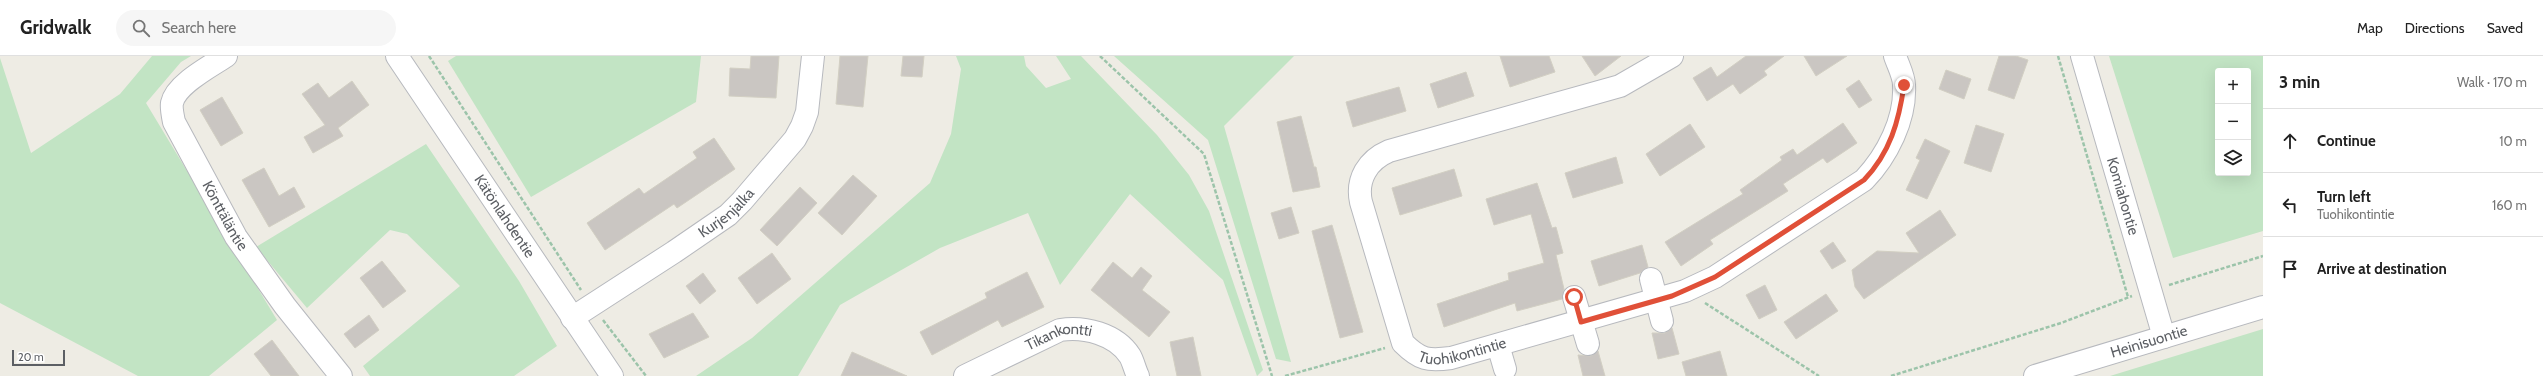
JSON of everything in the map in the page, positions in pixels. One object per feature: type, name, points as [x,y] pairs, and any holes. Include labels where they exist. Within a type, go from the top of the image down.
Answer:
[{"type":"street","name":"Könttäläntie","points":[[226,56],[191,79],[179,90],[172,103],[174,122],[236,237],[285,306],[341,376]]},
{"type":"street","name":"Kätönlahdentie","points":[[397,56],[612,376]]},
{"type":"street","name":"Kurjenjalka","points":[[572,318],[728,215],[768,172],[795,139],[802,126],[807,112],[813,56]]},
{"type":"street","name":"Tuohikontintie","points":[[1658,60],[1620,86],[1493,121],[1377,156],[1360,180],[1359,192],[1403,343],[1416,355],[1432,360],[1451,358],[1657,300],[1686,291],[1715,277],[1864,180],[1878,166],[1892,138],[1901,109],[1904,85],[1895,56]]},
{"type":"street","name":"Komiahontie","points":[[2082,56],[2164,337]]},
{"type":"street","points":[[1651,279],[1662,321]]},
{"type":"street","points":[[1574,297],[1588,344]]},
{"type":"street","name":"Heinisuontie","points":[[2035,376],[2263,307]]},
{"type":"street","name":"Tikankontti","points":[[964,376],[1060,330],[1076,327],[1110,339],[1122,347],[1130,356],[1138,376]]},
{"type":"street","points":[[1498,345],[1505,369]]},
{"type":"path","points":[[429,56],[591,306],[646,376]]},
{"type":"path","points":[[1100,56],[1204,154],[1272,376]]},
{"type":"path","points":[[2058,56],[2128,297]]},
{"type":"path","points":[[1891,376],[2061,323],[2128,297],[2263,256]]},
{"type":"path","points":[[1686,291],[1818,376]]},
{"type":"path","points":[[1285,376],[1403,343]]},
{"type":"green space","points":[[152,56],[191,56],[181,62],[146,103],[277,320],[209,376],[138,376],[0,303],[0,58],[31,153],[120,94]]},
{"type":"green space","points":[[456,56],[701,56],[696,102],[531,197],[448,61]]},
{"type":"green space","points":[[956,56],[1024,56],[1026,66],[1046,88],[1071,79],[1056,56],[1081,56],[1157,135],[1189,175],[1209,211],[1263,370],[1257,376],[1223,280],[1130,194],[1060,285],[1028,213],[940,248],[840,305],[798,376],[696,376],[752,338],[930,183],[951,134],[961,69]]},
{"type":"green space","points":[[1114,56],[1294,56],[1224,126],[1291,362],[1276,359],[1208,140]]},
{"type":"green space","points":[[2109,56],[2263,56],[2263,231],[2173,258]]},
{"type":"green space","points":[[426,144],[519,281],[557,346],[514,376],[370,376],[363,366],[460,286],[407,234],[390,230],[307,308],[256,247]]},
{"type":"green space","points":[[2263,329],[2263,376],[2110,376]]},
{"type":"building","points":[[751,56],[779,56],[776,98],[729,96],[730,68],[750,69]]},
{"type":"building","points":[[840,56],[868,56],[863,107],[836,104]]},
{"type":"building","points":[[903,56],[924,56],[922,77],[901,76]]},
{"type":"building","points":[[1500,56],[1549,56],[1555,72],[1510,87]]},
{"type":"building","points":[[1582,56],[1621,56],[1595,76]]},
{"type":"building","points":[[1746,56],[1784,56],[1764,71],[1767,75],[1740,94],[1733,84],[1707,101],[1693,78],[1711,67],[1717,77]]},
{"type":"building","points":[[1804,56],[1847,56],[1816,76]]},
{"type":"building","points":[[1999,56],[2016,56],[2028,60],[2014,99],[1988,90]]},
{"type":"building","points":[[1946,70],[1971,79],[1964,99],[1939,89]]},
{"type":"building","points":[[1466,72],[1474,96],[1438,108],[1430,84]]},
{"type":"building","points":[[1859,80],[1872,100],[1859,108],[1846,89]]},
{"type":"building","points":[[352,81],[369,105],[338,128],[343,136],[313,153],[304,137],[325,125],[302,94],[318,83],[329,98]]},
{"type":"building","points":[[1399,87],[1406,111],[1353,127],[1346,102]]},
{"type":"building","points":[[222,97],[243,133],[221,146],[200,110]]},
{"type":"building","points":[[1301,116],[1314,167],[1316,167],[1320,187],[1293,192],[1277,122]]},
{"type":"building","points":[[1843,123],[1857,143],[1827,163],[1823,158],[1783,184],[1788,191],[1710,240],[1713,244],[1681,266],[1665,242],[1743,194],[1740,190],[1782,160],[1780,157],[1793,149],[1797,155]]},
{"type":"building","points":[[1690,124],[1705,147],[1660,176],[1646,154]]},
{"type":"building","points":[[1976,125],[2004,134],[1991,172],[1964,163]]},
{"type":"building","points":[[714,138],[735,169],[677,208],[674,204],[605,250],[587,223],[639,188],[644,194],[697,158],[693,152]]},
{"type":"building","points":[[1925,139],[1950,151],[1927,199],[1906,190],[1920,160],[1916,158]]},
{"type":"building","points":[[1616,157],[1623,183],[1573,198],[1565,173]]},
{"type":"building","points":[[264,168],[279,196],[294,187],[305,207],[269,227],[242,180]]},
{"type":"building","points":[[1454,169],[1462,196],[1400,215],[1392,188]]},
{"type":"building","points":[[853,175],[877,196],[842,235],[818,213]]},
{"type":"building","points":[[1537,183],[1552,228],[1556,227],[1563,253],[1556,255],[1564,289],[1562,299],[1517,311],[1515,303],[1444,327],[1437,304],[1509,280],[1508,273],[1544,263],[1531,214],[1494,225],[1486,199]]},
{"type":"building","points":[[800,187],[817,203],[777,246],[760,230]]},
{"type":"building","points":[[1291,207],[1299,233],[1279,239],[1271,213]]},
{"type":"building","points":[[1940,210],[1956,235],[1864,299],[1855,287],[1852,270],[1877,251],[1919,253],[1906,233]]},
{"type":"building","points":[[1332,225],[1363,332],[1340,338],[1312,231]]},
{"type":"building","points":[[1833,242],[1846,261],[1832,269],[1820,251]]},
{"type":"building","points":[[1642,245],[1648,267],[1640,273],[1599,286],[1591,261]]},
{"type":"building","points":[[772,253],[791,279],[757,304],[738,278]]},
{"type":"building","points":[[382,261],[406,291],[383,308],[360,278]]},
{"type":"building","points":[[1113,262],[1132,278],[1141,267],[1152,276],[1142,290],[1170,312],[1149,337],[1091,290]]},
{"type":"building","points":[[1027,272],[1044,307],[1002,327],[998,320],[932,355],[920,332],[987,298],[985,293]]},
{"type":"building","points":[[703,273],[716,291],[700,304],[686,286]]},
{"type":"building","points":[[1765,285],[1777,310],[1759,319],[1746,295]]},
{"type":"building","points":[[1826,294],[1838,311],[1796,339],[1784,322]]},
{"type":"building","points":[[693,313],[709,337],[664,358],[649,334]]},
{"type":"building","points":[[369,315],[379,330],[355,348],[344,334]]},
{"type":"building","points":[[1672,328],[1679,354],[1658,359],[1652,333],[1665,333]]},
{"type":"building","points":[[1193,337],[1201,376],[1177,376],[1170,342]]},
{"type":"building","points":[[272,340],[299,376],[271,376],[254,354]]},
{"type":"building","points":[[1598,351],[1605,376],[1583,376],[1578,355],[1591,356]]},
{"type":"building","points":[[1720,351],[1727,376],[1686,376],[1682,362]]},
{"type":"building","points":[[852,352],[907,376],[841,376]]},
{"type":"route","points":[[1574,297],[1581,322],[1672,296],[1715,277],[1864,180],[1878,166],[1898,124],[1904,85]]}]
